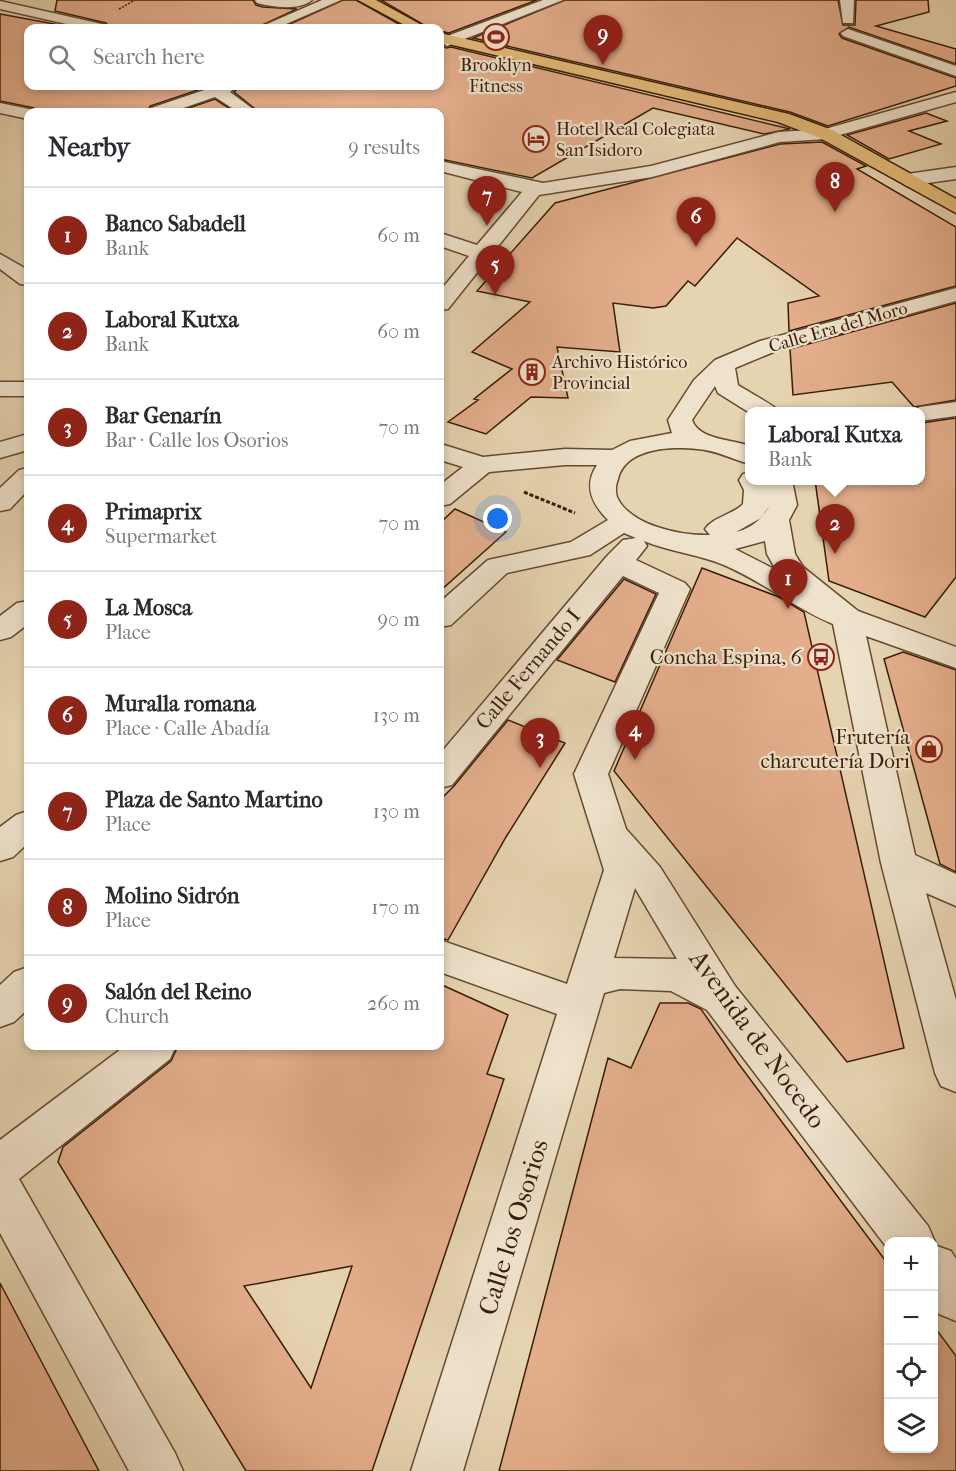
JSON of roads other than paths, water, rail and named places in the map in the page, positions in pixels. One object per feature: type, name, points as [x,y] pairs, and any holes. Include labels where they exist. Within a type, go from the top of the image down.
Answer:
[{"type":"main road","points":[[365,0],[412,24]]},
{"type":"main road","points":[[444,40],[783,118],[826,134],[956,207]]},
{"type":"street","points":[[262,0],[275,3],[305,0]]},
{"type":"street","points":[[275,24],[334,0]]},
{"type":"street","points":[[444,40],[556,0]]},
{"type":"street","points":[[847,0],[848,26],[956,71]]},
{"type":"street","points":[[0,5],[83,24]]},
{"type":"street","points":[[168,108],[218,90]]},
{"type":"street","points":[[226,90],[245,108]]},
{"type":"street","points":[[444,167],[539,189],[652,171],[779,137],[826,134],[956,98]]},
{"type":"street","points":[[0,108],[24,113]]},
{"type":"street","points":[[444,179],[465,172]]},
{"type":"street","points":[[907,180],[956,173]]},
{"type":"street","points":[[444,299],[477,258],[539,189]]},
{"type":"street","points":[[444,241],[477,258]]},
{"type":"street","points":[[6,256],[24,275]]},
{"type":"street","name":"Calle Era del Moro","points":[[706,442],[684,432],[680,420],[702,385],[723,365],[768,346],[956,294]]},
{"type":"street","points":[[723,365],[726,388],[756,407]]},
{"type":"street","points":[[0,389],[24,389]]},
{"type":"street","points":[[925,413],[956,409]]},
{"type":"street","points":[[745,438],[706,442],[670,441],[645,445],[619,458],[603,474],[603,496],[634,528],[674,543],[721,544],[744,540],[763,532],[776,521],[784,508],[785,495],[782,485]]},
{"type":"street","points":[[706,442],[745,454]]},
{"type":"street","points":[[0,450],[24,443]]},
{"type":"street","points":[[444,453],[482,465],[564,457],[619,458]]},
{"type":"street","points":[[745,473],[721,460],[705,456],[670,455],[641,464],[626,481],[625,492],[630,503],[641,513],[657,522],[677,528],[718,529],[742,520],[757,507],[759,496],[754,485]]},
{"type":"street","points":[[518,463],[603,488]]},
{"type":"street","points":[[444,495],[482,465]]},
{"type":"street","points":[[0,503],[24,480]]},
{"type":"street","points":[[776,521],[781,554],[791,572],[806,587],[847,618],[899,863],[956,1073]]},
{"type":"street","points":[[444,614],[498,566],[580,549],[634,528]]},
{"type":"street","name":"Calle Fernando I","points":[[444,771],[617,562],[634,528]]},
{"type":"street","points":[[695,545],[735,559],[818,607],[956,658]]},
{"type":"street","name":"Calle los Osorios","points":[[437,1471],[567,1053],[582,993],[622,870],[591,774],[675,589],[617,562]]},
{"type":"street","points":[[0,630],[24,613]]},
{"type":"street","name":"Avenida de Nocedo","points":[[607,825],[647,877],[721,998],[908,1237]]},
{"type":"street","points":[[0,847],[24,827]]},
{"type":"street","points":[[899,863],[956,891]]},
{"type":"street","points":[[444,957],[582,993],[620,973],[676,975],[721,998]]},
{"type":"street","points":[[0,1010],[24,988]]},
{"type":"street","points":[[0,1167],[151,1050]]},
{"type":"street","points":[[0,1189],[157,1471]]},
{"type":"street","points":[[938,1274],[956,1297]]},
{"type":"place","name":"Brooklyn Fitness","points":[[496,37]]},
{"type":"place","name":"Salón del Reino","points":[[603,65]]},
{"type":"place","name":"Hotel Real Colegiata San Isidoro","points":[[536,139]]},
{"type":"place","name":"Molino Sidrón","points":[[835,212]]},
{"type":"place","name":"Plaza de Santo Martino","points":[[487,226]]},
{"type":"place","name":"Muralla romana","points":[[696,247]]},
{"type":"place","name":"La Mosca","points":[[495,295]]},
{"type":"place","name":"Archivo Histórico Provincial","points":[[532,372]]},
{"type":"place","name":"Laboral Kutxa","points":[[835,554]]},
{"type":"place","name":"Banco Sabadell","points":[[788,609]]},
{"type":"place","name":"Concha Espina, 6","points":[[821,657]]},
{"type":"place","name":"Frutería charcutería Dori","points":[[929,749]]},
{"type":"place","name":"Primaprix","points":[[635,760]]},
{"type":"place","name":"Bar Genarín","points":[[540,768]]}]
